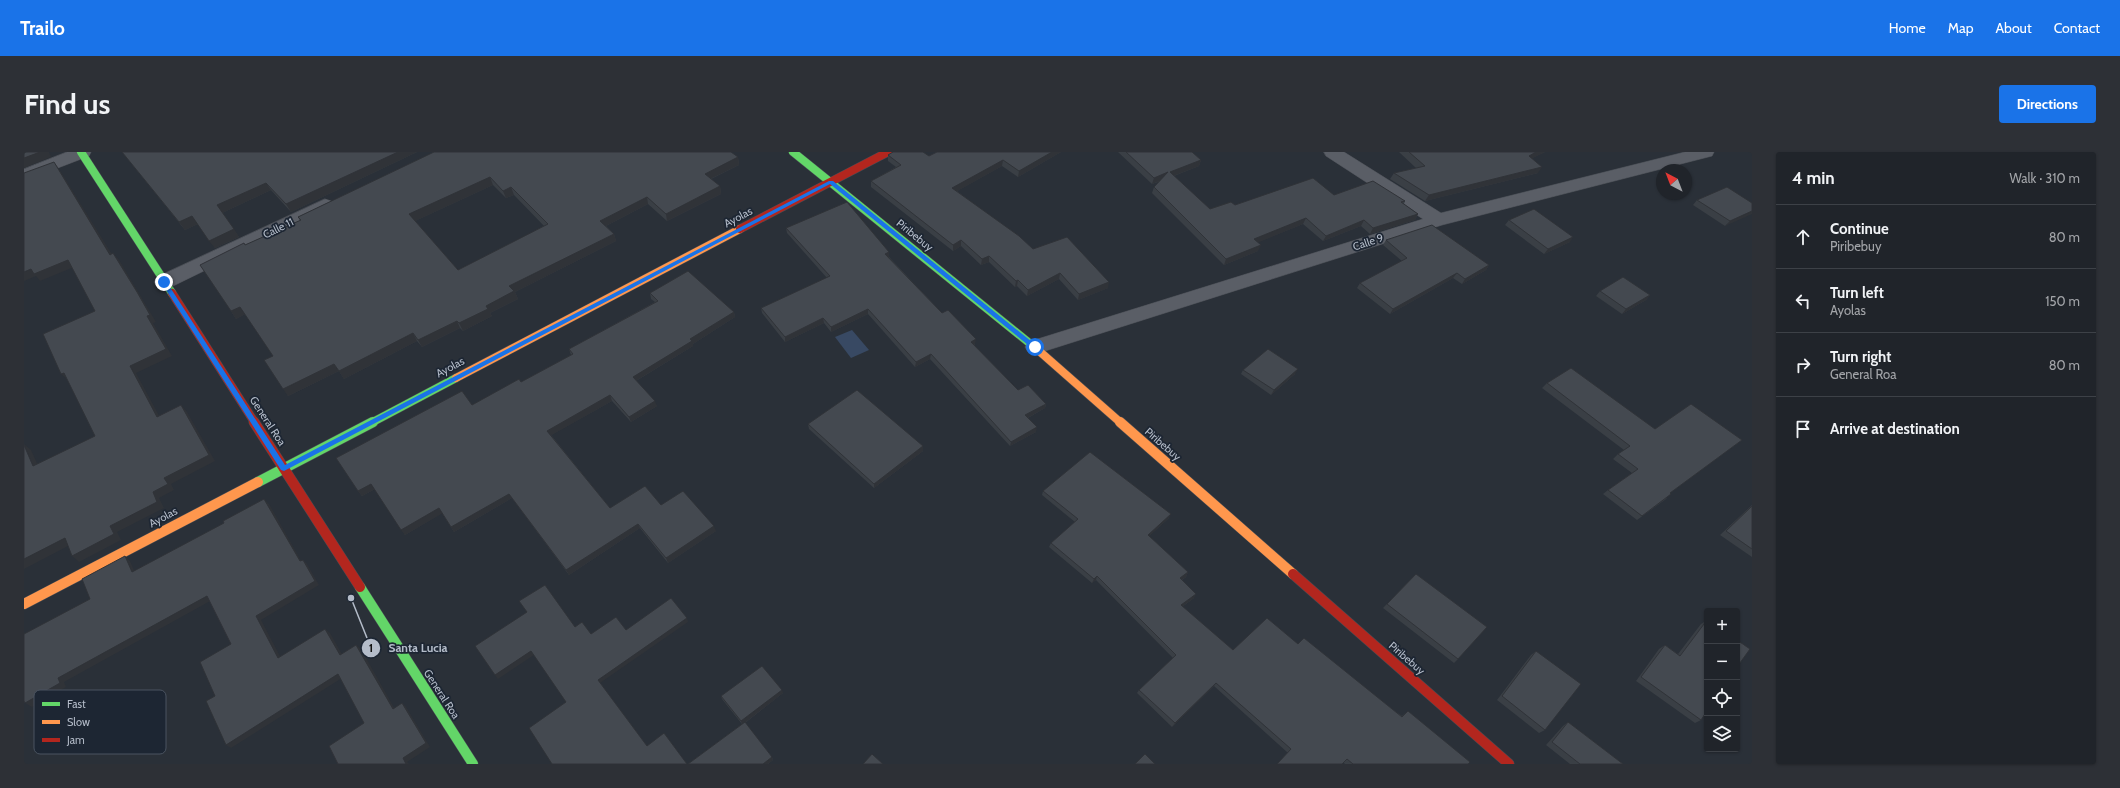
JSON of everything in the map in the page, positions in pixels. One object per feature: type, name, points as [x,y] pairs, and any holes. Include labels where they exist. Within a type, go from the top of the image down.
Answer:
[{"type":"street","points":[[24,174],[82,152]]},
{"type":"street","name":"General Roa","points":[[82,152],[473,764]]},
{"type":"street","name":"Piribebuy","points":[[793,152],[1035,347],[1509,764]]},
{"type":"street","name":"Ayolas","points":[[24,604],[888,152]]},
{"type":"street","points":[[1332,152],[1438,220]]},
{"type":"street","name":"Calle 9","points":[[1035,347],[1438,220],[1706,152]]},
{"type":"street","name":"Calle 11","points":[[164,282],[342,197]]},
{"type":"water","points":[[852,330],[869,350],[851,358],[835,337]]},
{"type":"building","points":[[24,152],[40,152],[24,158]]},
{"type":"building","points":[[122,152],[398,152],[286,204],[266,183],[217,205],[234,229],[209,241],[192,216],[179,222]]},
{"type":"building","points":[[434,152],[731,152],[738,157],[705,174],[720,186],[666,214],[647,197],[600,221],[614,234],[509,286],[514,291],[486,306],[488,309],[459,323],[457,321],[418,340],[413,333],[339,371],[334,364],[283,389],[264,360],[273,356],[240,307],[231,311],[200,265],[244,243],[245,245],[301,220],[298,217]],"holes":[[[490,177],[503,191],[511,187],[548,224],[458,270],[409,214]]]},
{"type":"building","points":[[893,152],[923,152],[929,156],[937,152],[1052,152],[1019,171],[1003,160],[952,188],[1019,236],[1033,249],[1067,237],[1109,282],[1079,294],[1060,273],[1028,290],[989,256],[982,259],[961,240],[953,245],[871,181],[901,165],[888,155]]},
{"type":"building","points":[[1126,152],[1192,152],[1201,160],[1170,172],[1210,209],[1231,202],[1235,205],[1313,178],[1334,195],[1373,181],[1405,201],[1401,202],[1418,214],[1373,228],[1364,220],[1326,236],[1306,218],[1254,239],[1261,245],[1226,259],[1154,187],[1168,172],[1154,178]]},
{"type":"building","points":[[1409,152],[1536,152],[1529,156],[1542,167],[1429,195],[1394,173],[1425,166]]},
{"type":"building","points":[[54,162],[110,255],[113,253],[137,292],[150,315],[147,316],[166,349],[130,366],[157,417],[181,405],[209,455],[164,478],[168,484],[153,492],[157,502],[110,526],[114,534],[72,556],[65,538],[24,559],[24,445],[33,466],[95,436],[64,373],[61,374],[43,334],[95,311],[68,260],[34,274],[31,269],[24,272],[24,173]]},
{"type":"building","points":[[1727,187],[1752,203],[1752,211],[1730,221],[1697,200]]},
{"type":"building","points":[[847,202],[889,252],[885,254],[942,313],[948,310],[976,339],[971,342],[1018,390],[1028,385],[1046,404],[1025,415],[1037,427],[1011,442],[931,354],[916,362],[868,309],[831,327],[823,318],[785,337],[761,308],[830,276],[786,228]]},
{"type":"building","points":[[1534,209],[1573,237],[1548,249],[1509,220]]},
{"type":"building","points":[[1432,225],[1489,265],[1465,279],[1457,273],[1393,309],[1360,283],[1407,258],[1386,240]]},
{"type":"building","points":[[688,271],[734,312],[690,339],[692,341],[633,377],[655,401],[629,417],[610,395],[547,431],[610,508],[645,486],[661,505],[683,491],[714,526],[666,558],[638,524],[566,570],[509,494],[451,527],[439,508],[401,530],[371,484],[358,491],[336,458],[462,391],[472,405],[519,379],[521,382],[573,354],[569,349],[658,301],[650,293]]},
{"type":"building","points":[[1623,277],[1650,295],[1626,309],[1600,291]]},
{"type":"building","points":[[1268,349],[1298,369],[1274,390],[1243,370]]},
{"type":"building","points":[[1571,368],[1655,429],[1691,404],[1742,440],[1670,493],[1671,494],[1642,516],[1608,490],[1638,469],[1618,454],[1630,446],[1547,383]]},
{"type":"building","points":[[857,390],[923,446],[874,484],[808,424]]},
{"type":"building","points":[[1090,452],[1171,514],[1148,535],[1188,572],[1180,578],[1196,594],[1181,605],[1233,650],[1267,618],[1298,644],[1304,638],[1402,717],[1408,711],[1470,762],[1468,764],[1353,764],[1347,759],[1342,764],[1277,764],[1291,749],[1216,683],[1175,723],[1139,690],[1176,655],[1097,576],[1094,579],[1051,543],[1078,519],[1043,491]]},
{"type":"building","points":[[264,499],[300,561],[303,560],[315,581],[256,616],[278,658],[325,629],[340,655],[356,645],[393,709],[402,703],[426,743],[403,758],[406,764],[338,764],[329,746],[364,723],[338,674],[226,745],[206,701],[215,696],[200,662],[231,644],[207,596],[58,678],[60,683],[48,690],[34,690],[34,698],[25,703],[24,634],[90,599],[82,579],[125,556],[132,572],[224,523],[223,521]]},
{"type":"building","points":[[1752,506],[1752,549],[1726,531]]},
{"type":"building","points":[[1416,574],[1487,627],[1458,659],[1387,604]]},
{"type":"building","points":[[545,585],[575,627],[582,622],[591,634],[616,617],[626,630],[671,598],[687,618],[598,680],[647,746],[664,733],[687,764],[552,764],[529,728],[566,702],[531,651],[495,675],[475,646],[527,612],[519,601]]},
{"type":"building","points":[[1704,624],[1704,716],[1701,720],[1641,677],[1665,645],[1680,656]]},
{"type":"building","points":[[1740,642],[1750,649],[1740,663]]},
{"type":"building","points":[[1536,651],[1581,684],[1545,730],[1502,696]]},
{"type":"building","points":[[762,666],[782,690],[741,721],[721,696]]},
{"type":"building","points":[[745,722],[772,757],[763,764],[688,764]]},
{"type":"building","points":[[1568,722],[1623,764],[1580,764],[1552,742]]},
{"type":"building","points":[[872,754],[883,764],[863,764]]},
{"type":"building","points":[[1145,754],[1155,764],[1135,764]]},
{"type":"traffic: fast","points":[[81,152],[172,293]]},
{"type":"traffic: fast","points":[[793,152],[1038,350]]},
{"type":"traffic: fast","points":[[258,482],[456,378]]},
{"type":"traffic: fast","points":[[360,587],[473,764]]},
{"type":"traffic: slow","points":[[456,378],[740,229]]},
{"type":"traffic: slow","points":[[1038,350],[1293,574]]},
{"type":"traffic: slow","points":[[24,604],[258,482]]},
{"type":"traffic: jam","points":[[740,229],[888,152]]},
{"type":"traffic: jam","points":[[172,293],[360,587]]},
{"type":"traffic: jam","points":[[1293,574],[1509,764]]},
{"type":"place","name":"Santa Lucia","points":[[351,598]]},
{"type":"route","points":[[164,282],[284,468],[831,182],[1035,347]]}]
